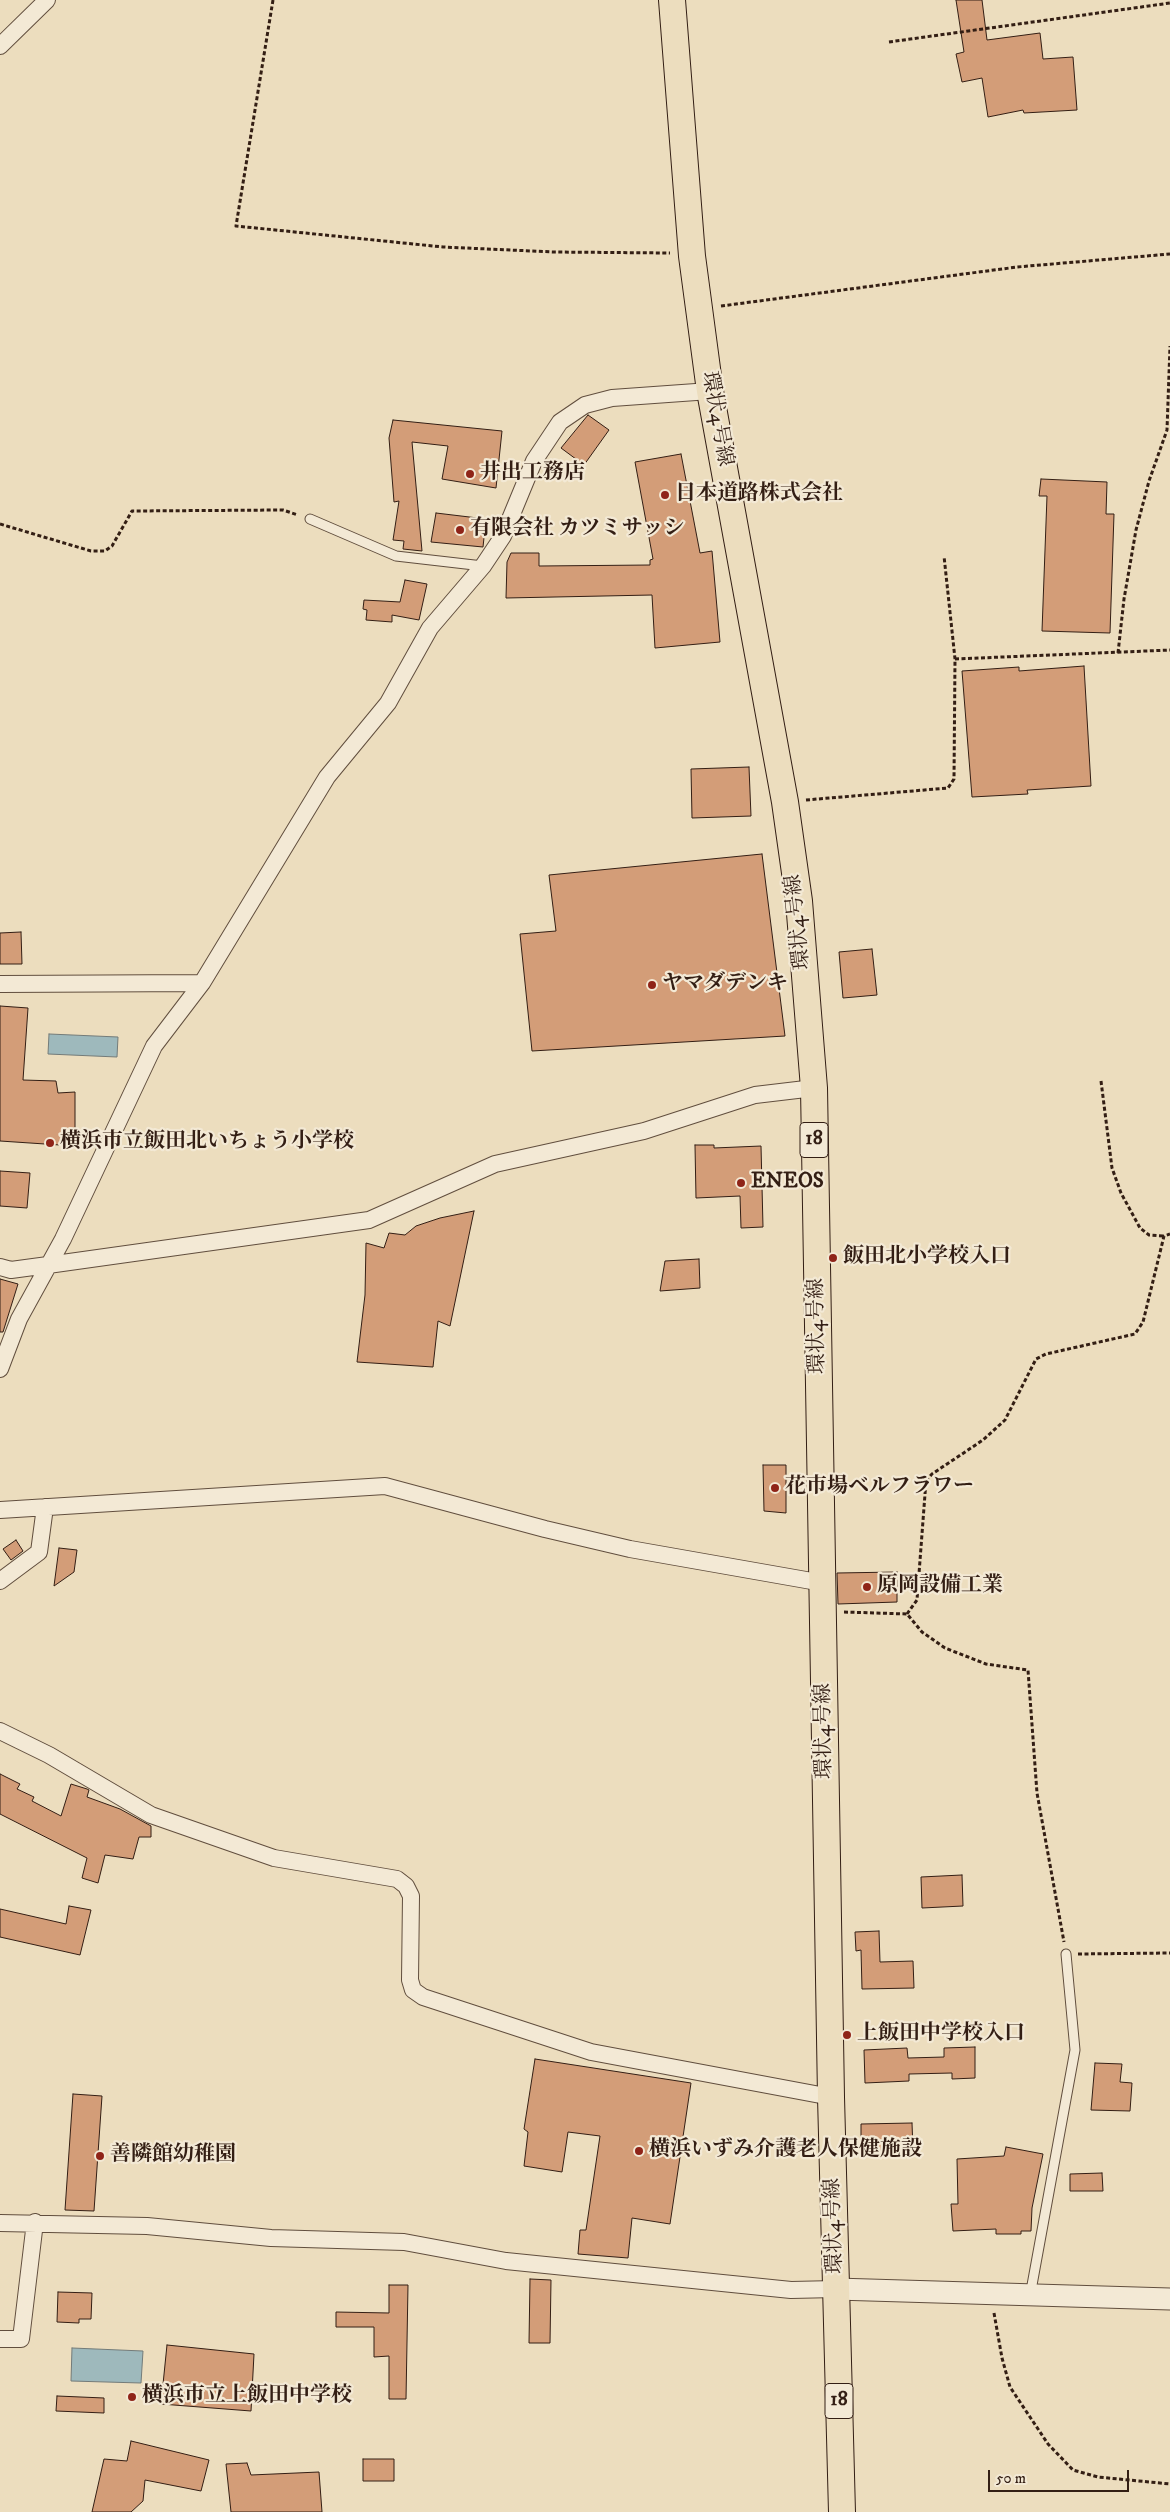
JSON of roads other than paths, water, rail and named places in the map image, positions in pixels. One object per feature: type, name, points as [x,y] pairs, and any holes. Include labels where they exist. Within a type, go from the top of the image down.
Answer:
[{"type":"main road","name":"環状4号線","points":[[672,0],[692,256],[710,391],[785,802],[799,901],[814,1088],[831,2097],[842,2512]]},
{"type":"street","points":[[0,46],[47,0]]},
{"type":"street","points":[[0,1369],[19,1319],[48,1265],[154,1046],[202,983],[327,777],[388,703],[430,628],[483,566],[504,536],[534,461],[560,422],[585,405],[612,398],[710,391]]},
{"type":"street","points":[[0,984],[202,983]]},
{"type":"street","points":[[0,1267],[11,1270],[369,1220],[496,1164],[644,1131],[755,1095],[814,1088]]},
{"type":"street","points":[[0,1510],[385,1486],[545,1529],[630,1549],[823,1583]]},
{"type":"street","points":[[0,1581],[39,1552],[45,1507]]},
{"type":"street","points":[[0,1731],[49,1755],[151,1815],[274,1858],[397,1880],[406,1886],[411,1896],[410,1980],[413,1990],[424,1997],[591,2052],[831,2097]]},
{"type":"street","points":[[0,2223],[35,2222],[147,2226],[271,2238],[404,2242],[506,2261],[791,2290],[836,2289],[1170,2299]]},
{"type":"street","points":[[0,2340],[21,2339],[35,2222]]},
{"type":"lane","points":[[310,519],[396,556],[483,566]]},
{"type":"lane","points":[[1030,2296],[1075,2050],[1066,1954]]},
{"type":"water","points":[[49,1034],[118,1037],[117,1057],[48,1054]]},
{"type":"water","points":[[72,2348],[143,2351],[141,2383],[71,2381]]},
{"type":"place","name":"井出工務店","points":[[470,474]]},
{"type":"place","name":"日本道路株式会社","points":[[665,495]]},
{"type":"place","name":"有限会社 カツミサッシ","points":[[460,530]]},
{"type":"place","name":"ヤマダデンキ","points":[[652,985]]},
{"type":"place","name":"横浜市立飯田北いちょう小学校","points":[[50,1143]]},
{"type":"place","name":"ENEOS","points":[[741,1183]]},
{"type":"place","name":"飯田北小学校入口","points":[[833,1258]]},
{"type":"place","name":"花市場ベルフラワー","points":[[775,1488]]},
{"type":"place","name":"原岡設備工業","points":[[867,1587]]},
{"type":"place","name":"上飯田中学校入口","points":[[847,2035]]},
{"type":"place","name":"横浜いずみ介護老人保健施設","points":[[639,2151]]},
{"type":"place","name":"善隣館幼稚園","points":[[100,2156]]},
{"type":"place","name":"横浜市立上飯田中学校","points":[[132,2397]]}]
